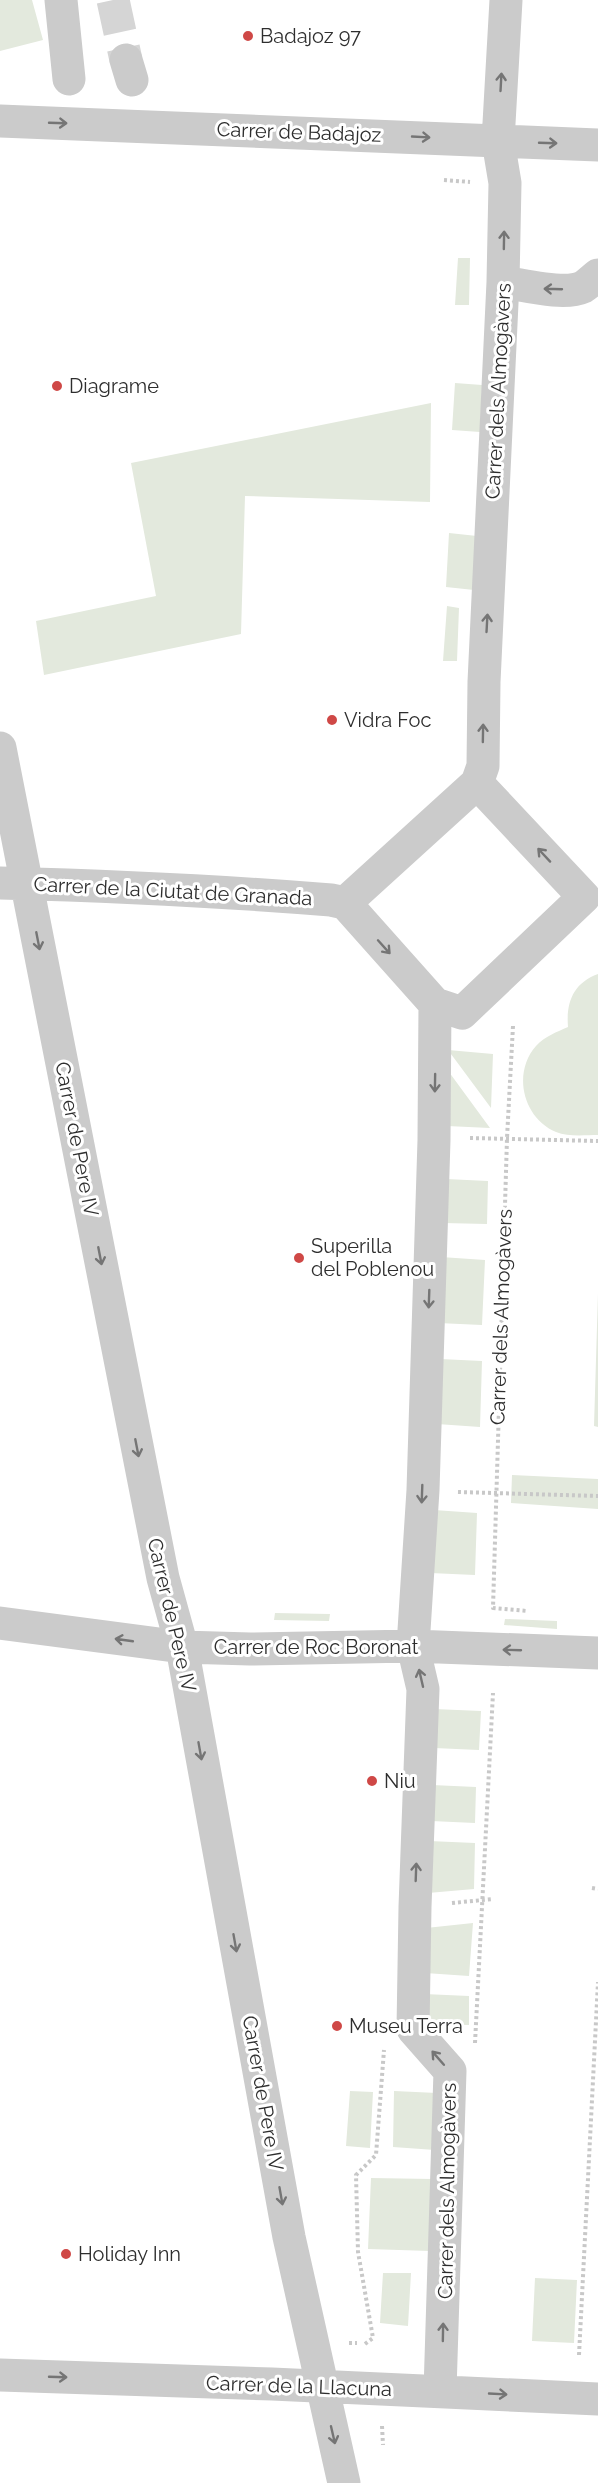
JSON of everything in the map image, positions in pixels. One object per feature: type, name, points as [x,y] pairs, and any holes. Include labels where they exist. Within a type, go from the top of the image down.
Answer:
[{"type":"street","points":[[61,0],[69,79]]},
{"type":"street","name":"Carrer dels Almogàvers","points":[[477,783],[483,766],[484,682],[504,282],[505,183],[498,141],[506,0]]},
{"type":"street","name":"Carrer de Badajoz","points":[[0,121],[598,145]]},
{"type":"street","points":[[504,282],[538,288],[568,289],[583,287],[598,274]]},
{"type":"street","name":"Carrer de Pere IV","points":[[0,748],[14,883],[160,1566],[182,1647],[289,2237],[344,2483]]},
{"type":"street","points":[[423,1491],[435,1014],[345,903],[477,783],[591,897],[462,1013],[435,1014]]},
{"type":"street","name":"Carrer de la Ciutat de Granada","points":[[14,883],[97,884],[233,892],[345,903]]},
{"type":"street","name":"Carrer dels Almogàvers","points":[[423,1491],[413,1646],[423,1689],[413,2029],[450,2071],[440,2391]]},
{"type":"street","name":"Carrer de Roc Boronat","points":[[0,1623],[182,1647],[250,1649],[413,1646],[598,1653]]},
{"type":"street","name":"Carrer de la Llacuna","points":[[0,2375],[598,2399]]},
{"type":"path","name":"Carrer dels Almogàvers","points":[[493,1608],[507,1138],[513,1026]]},
{"type":"path","points":[[493,1137],[598,1141]]},
{"type":"path","points":[[423,1491],[598,1496]]},
{"type":"path","points":[[474,2054],[492,1693]]},
{"type":"path","points":[[592,1888],[598,1889]]},
{"type":"path","points":[[579,2355],[598,1983]]},
{"type":"path","points":[[348,2343],[357,2343]]},
{"type":"path","name":"Carrer de la Llacuna","points":[[381,2422],[383,2445]]},
{"type":"shaded area","points":[[0,0],[32,0],[43,40],[0,51]]},
{"type":"shaded area","points":[[458,258],[470,258],[469,305],[455,305]]},
{"type":"shaded area","points":[[455,383],[482,385],[480,432],[452,430]]},
{"type":"shaded area","points":[[431,403],[430,502],[245,496],[241,634],[44,675],[36,621],[156,596],[131,463]]},
{"type":"shaded area","points":[[449,533],[477,536],[474,590],[446,587]]},
{"type":"shaded area","points":[[447,606],[459,608],[457,661],[443,661]]},
{"type":"shaded area","points":[[598,974],[598,1135],[561,1134],[545,1125],[529,1106],[523,1081],[524,1069],[536,1046],[551,1035],[568,1027],[568,1010],[573,995],[582,983]]},
{"type":"shaded area","points":[[448,1050],[493,1054],[491,1108]]},
{"type":"shaded area","points":[[449,1072],[490,1128],[447,1126]]},
{"type":"shaded area","points":[[446,1179],[488,1181],[487,1224],[443,1223]]},
{"type":"shaded area","points":[[441,1257],[485,1260],[482,1325],[438,1323]]},
{"type":"shaded area","points":[[598,1293],[598,1427],[594,1426]]},
{"type":"shaded area","points":[[440,1359],[482,1361],[480,1427],[437,1424]]},
{"type":"shaded area","points":[[512,1475],[598,1479],[598,1509],[511,1503]]},
{"type":"shaded area","points":[[434,1510],[477,1513],[475,1575],[430,1573]]},
{"type":"shaded area","points":[[275,1613],[330,1614],[329,1621],[274,1620]]},
{"type":"shaded area","points":[[505,1619],[557,1621],[557,1629],[504,1625]]},
{"type":"shaded area","points":[[434,1709],[481,1711],[479,1750],[434,1748]]},
{"type":"shaded area","points":[[432,1785],[476,1787],[475,1823],[431,1821]]},
{"type":"shaded area","points":[[429,1841],[475,1843],[474,1889],[428,1893]]},
{"type":"shaded area","points":[[473,1923],[469,1976],[425,1973],[426,1928]]},
{"type":"shaded area","points":[[424,1994],[469,1996],[469,2025],[423,2024]]},
{"type":"shaded area","points":[[350,2091],[373,2092],[370,2148],[346,2146]]},
{"type":"shaded area","points":[[394,2091],[437,2093],[435,2150],[393,2147]]},
{"type":"shaded area","points":[[371,2178],[433,2179],[430,2251],[368,2249]]},
{"type":"shaded area","points":[[383,2273],[411,2273],[408,2326],[380,2323]]},
{"type":"shaded area","points":[[535,2278],[577,2280],[574,2343],[532,2341]]},
{"type":"tunnel","points":[[113,0],[126,60]]},
{"type":"place","name":"Badajoz 97","points":[[248,36]]},
{"type":"place","name":"Diagrame","points":[[57,386]]},
{"type":"place","name":"Vidra Foc","points":[[332,720]]},
{"type":"place","name":"Superilla del Poblenou","points":[[299,1258]]},
{"type":"place","name":"Niu","points":[[372,1781]]},
{"type":"place","name":"Museu Terra","points":[[337,2026]]},
{"type":"place","name":"Holiday Inn","points":[[66,2254]]}]
